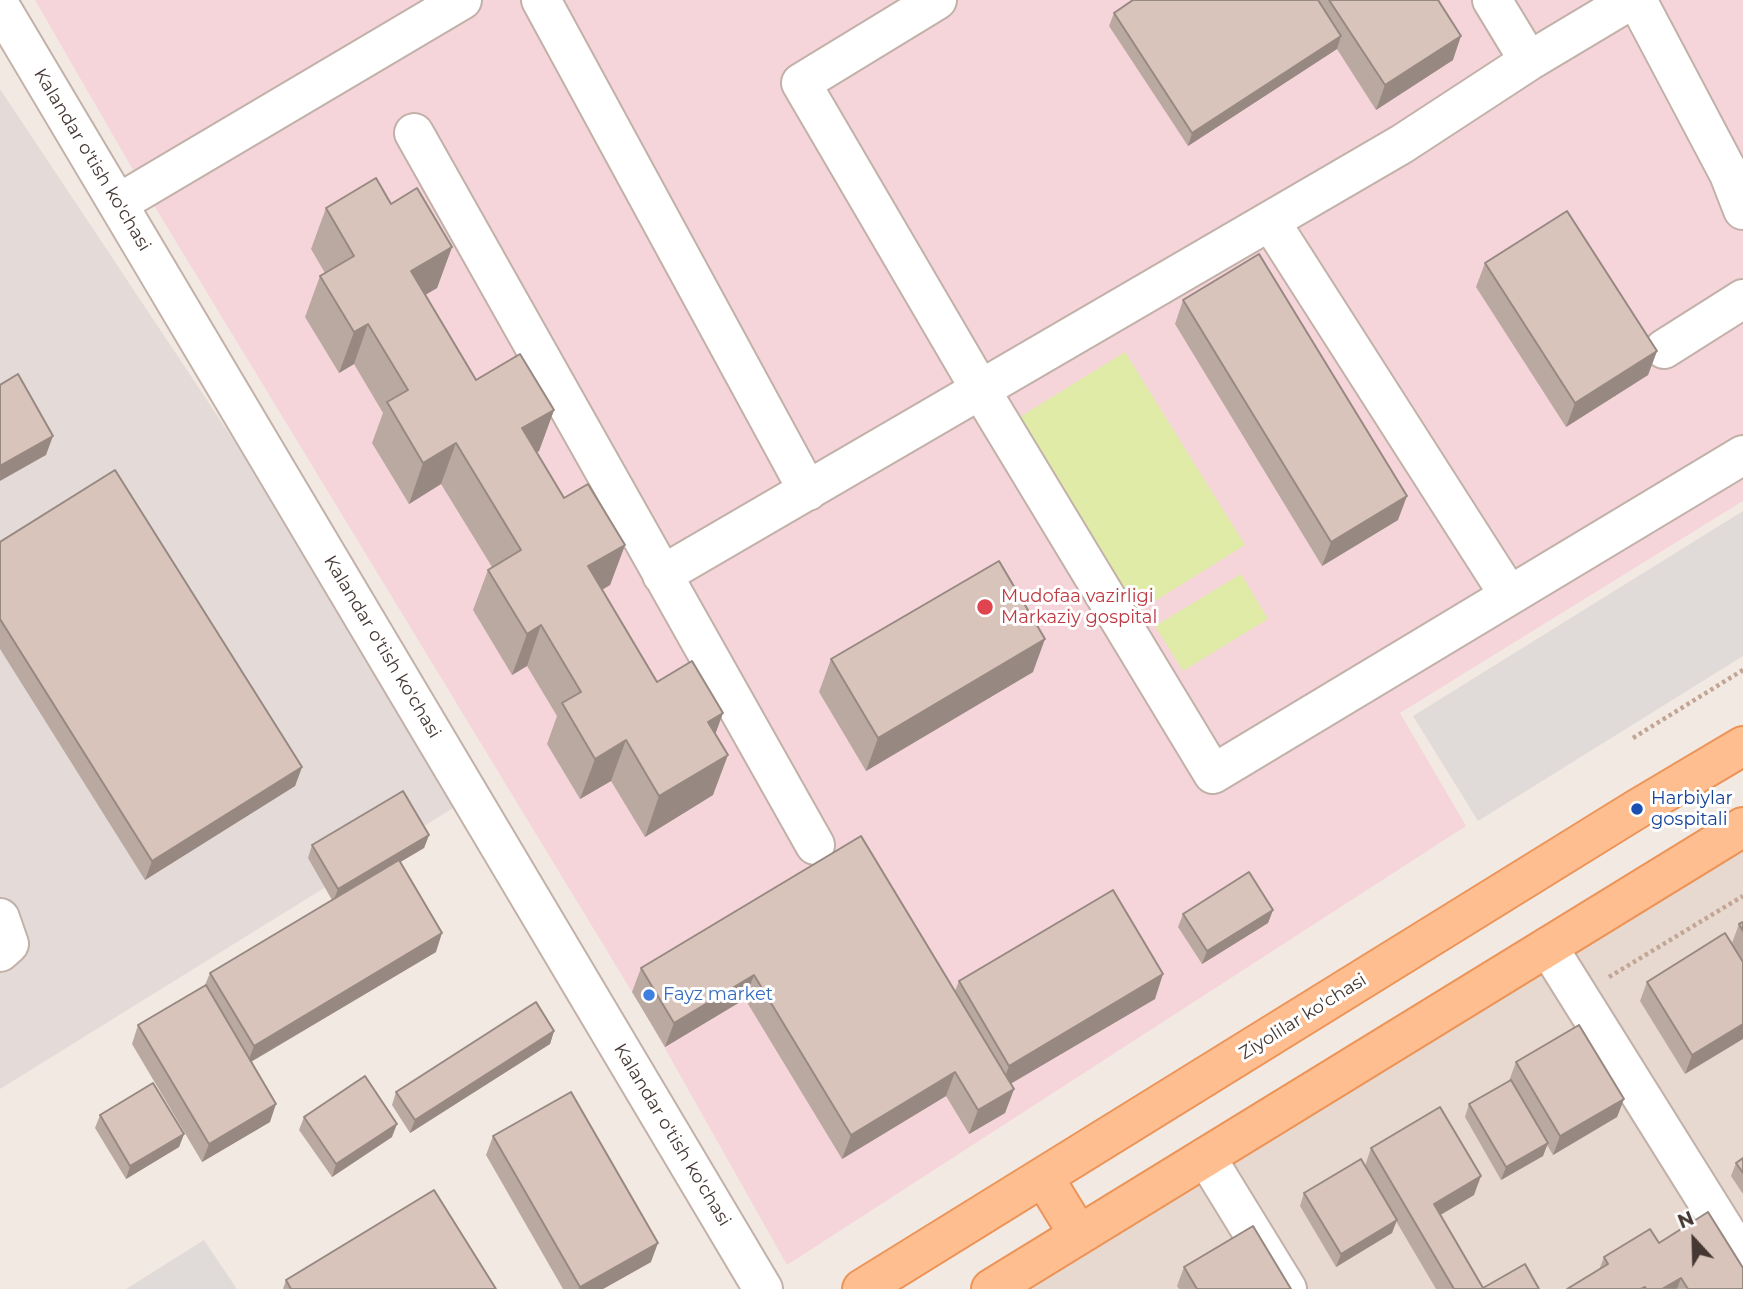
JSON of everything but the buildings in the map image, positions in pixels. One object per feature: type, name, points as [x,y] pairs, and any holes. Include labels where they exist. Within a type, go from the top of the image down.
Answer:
[{"type":"main road","name":"Ziyolilar ko'chasi","points":[[862,1289],[1743,746]]},
{"type":"main road","points":[[990,1289],[1743,827]]},
{"type":"main road","points":[[1044,1178],[1079,1235]]},
{"type":"street","points":[[119,203],[462,0]]},
{"type":"street","points":[[541,0],[808,491]]},
{"type":"street","points":[[937,0],[801,83],[980,389],[1213,774],[1743,455]]},
{"type":"street","points":[[1492,0],[1529,61]]},
{"type":"street","points":[[662,575],[1402,144],[1529,61],[1634,0],[1729,174],[1743,210]]},
{"type":"street","name":"Kalandar o'tish ko'chasi","points":[[0,6],[763,1289]]},
{"type":"street","points":[[414,133],[815,845]]},
{"type":"street","points":[[1270,220],[1509,595]]},
{"type":"street","points":[[1664,349],[1743,299]]},
{"type":"street","points":[[0,918],[9,944],[0,952]]},
{"type":"street","points":[[1548,947],[1743,1259]]},
{"type":"street","points":[[1206,1157],[1287,1289]]},
{"type":"path","points":[[1633,738],[1743,670]]},
{"type":"path","points":[[1578,995],[1743,896]]},
{"type":"shaded area","name":"Mudofaa vazirligi Markaziy gospital","points":[[35,0],[1743,0],[1743,501],[1400,713],[1466,826],[787,1265],[649,1020],[144,189]]},
{"type":"shaded area","points":[[0,89],[471,797],[0,1089]]},
{"type":"shaded area","points":[[1743,511],[1743,656],[1478,821],[1413,716]]},
{"type":"shaded area","points":[[1743,827],[1743,1289],[991,1289]]},
{"type":"shaded area","points":[[204,1240],[237,1289],[126,1289]]},
{"type":"green space","points":[[1125,352],[1245,545],[1139,611],[1018,418]]},
{"type":"green space","points":[[1241,574],[1268,619],[1183,671],[1155,626]]},
{"type":"place","name":"Mudofaa vazirligi Markaziy gospital","points":[[985,607]]},
{"type":"place","name":"Harbiylar gospitali","points":[[1637,809]]},
{"type":"place","name":"Fayz market","points":[[649,995]]}]
